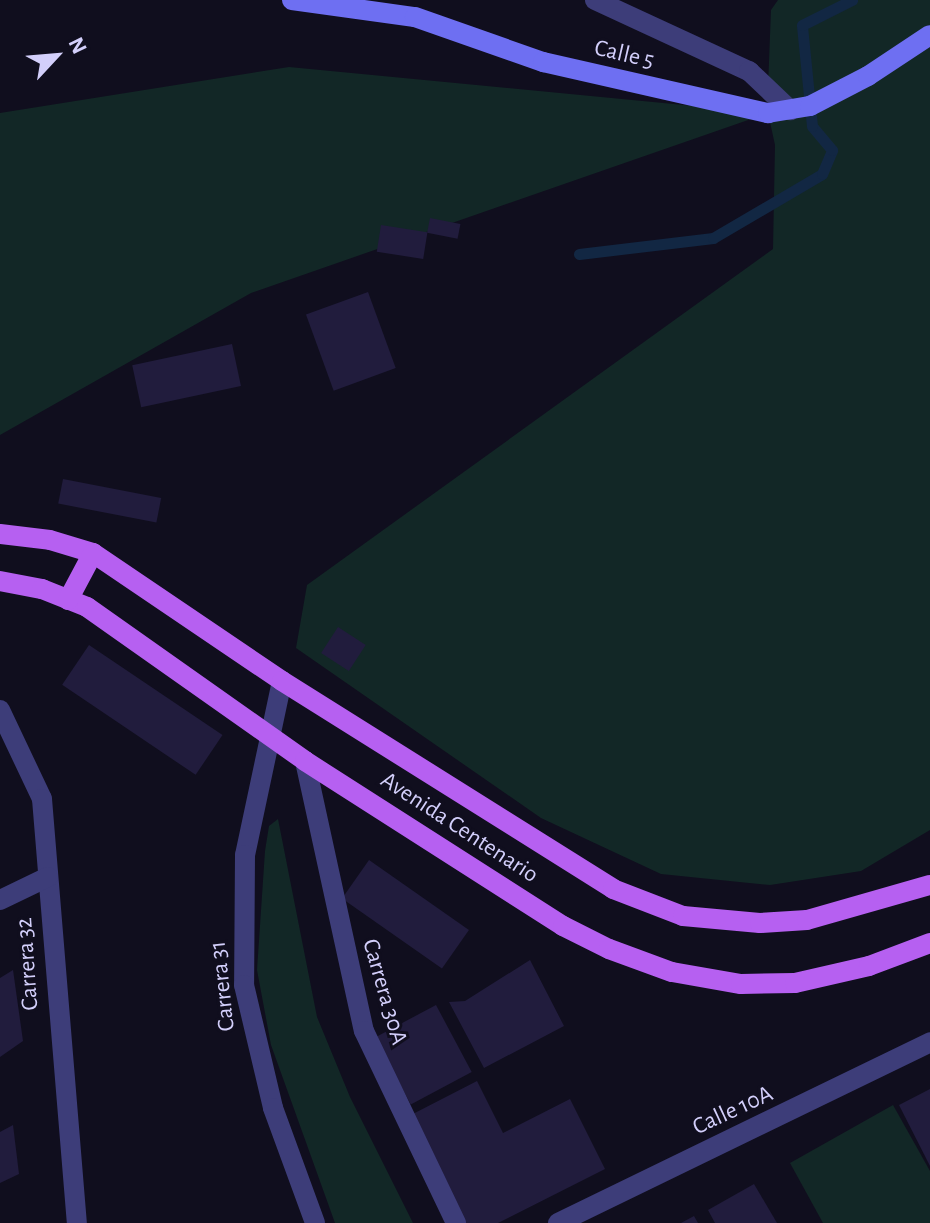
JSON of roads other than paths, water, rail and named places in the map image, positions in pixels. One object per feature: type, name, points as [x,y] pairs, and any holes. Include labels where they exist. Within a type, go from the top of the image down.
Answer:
[{"type":"main road","name":"Avenida Centenario","points":[[0,534],[50,540],[93,553],[282,681],[613,889],[683,916],[760,923],[807,920],[930,885]]},
{"type":"main road","points":[[68,600],[93,553]]},
{"type":"main road","name":"Avenida Centenario","points":[[0,581],[87,607],[305,761],[563,926],[672,972],[741,984],[795,983],[869,966],[930,943]]},
{"type":"street","name":"Calle 5","points":[[292,0],[415,17],[543,62],[753,112],[790,110],[868,76],[930,35]]},
{"type":"street","points":[[595,0],[749,71],[790,110]]},
{"type":"street","points":[[270,737],[282,681]]},
{"type":"street","name":"Carrera 32","points":[[0,710],[42,799],[77,1223]]},
{"type":"street","name":"Carrera 31","points":[[270,737],[245,855],[244,985],[273,1108],[315,1223]]},
{"type":"street","name":"Carrera 30A","points":[[305,761],[364,1031],[456,1223]]},
{"type":"street","points":[[0,900],[48,877]]},
{"type":"street","name":"Calle 10A","points":[[558,1223],[930,1042]]},
{"type":"waterway","points":[[579,254],[713,238],[822,174],[832,150],[812,126],[802,25],[852,0]]}]
